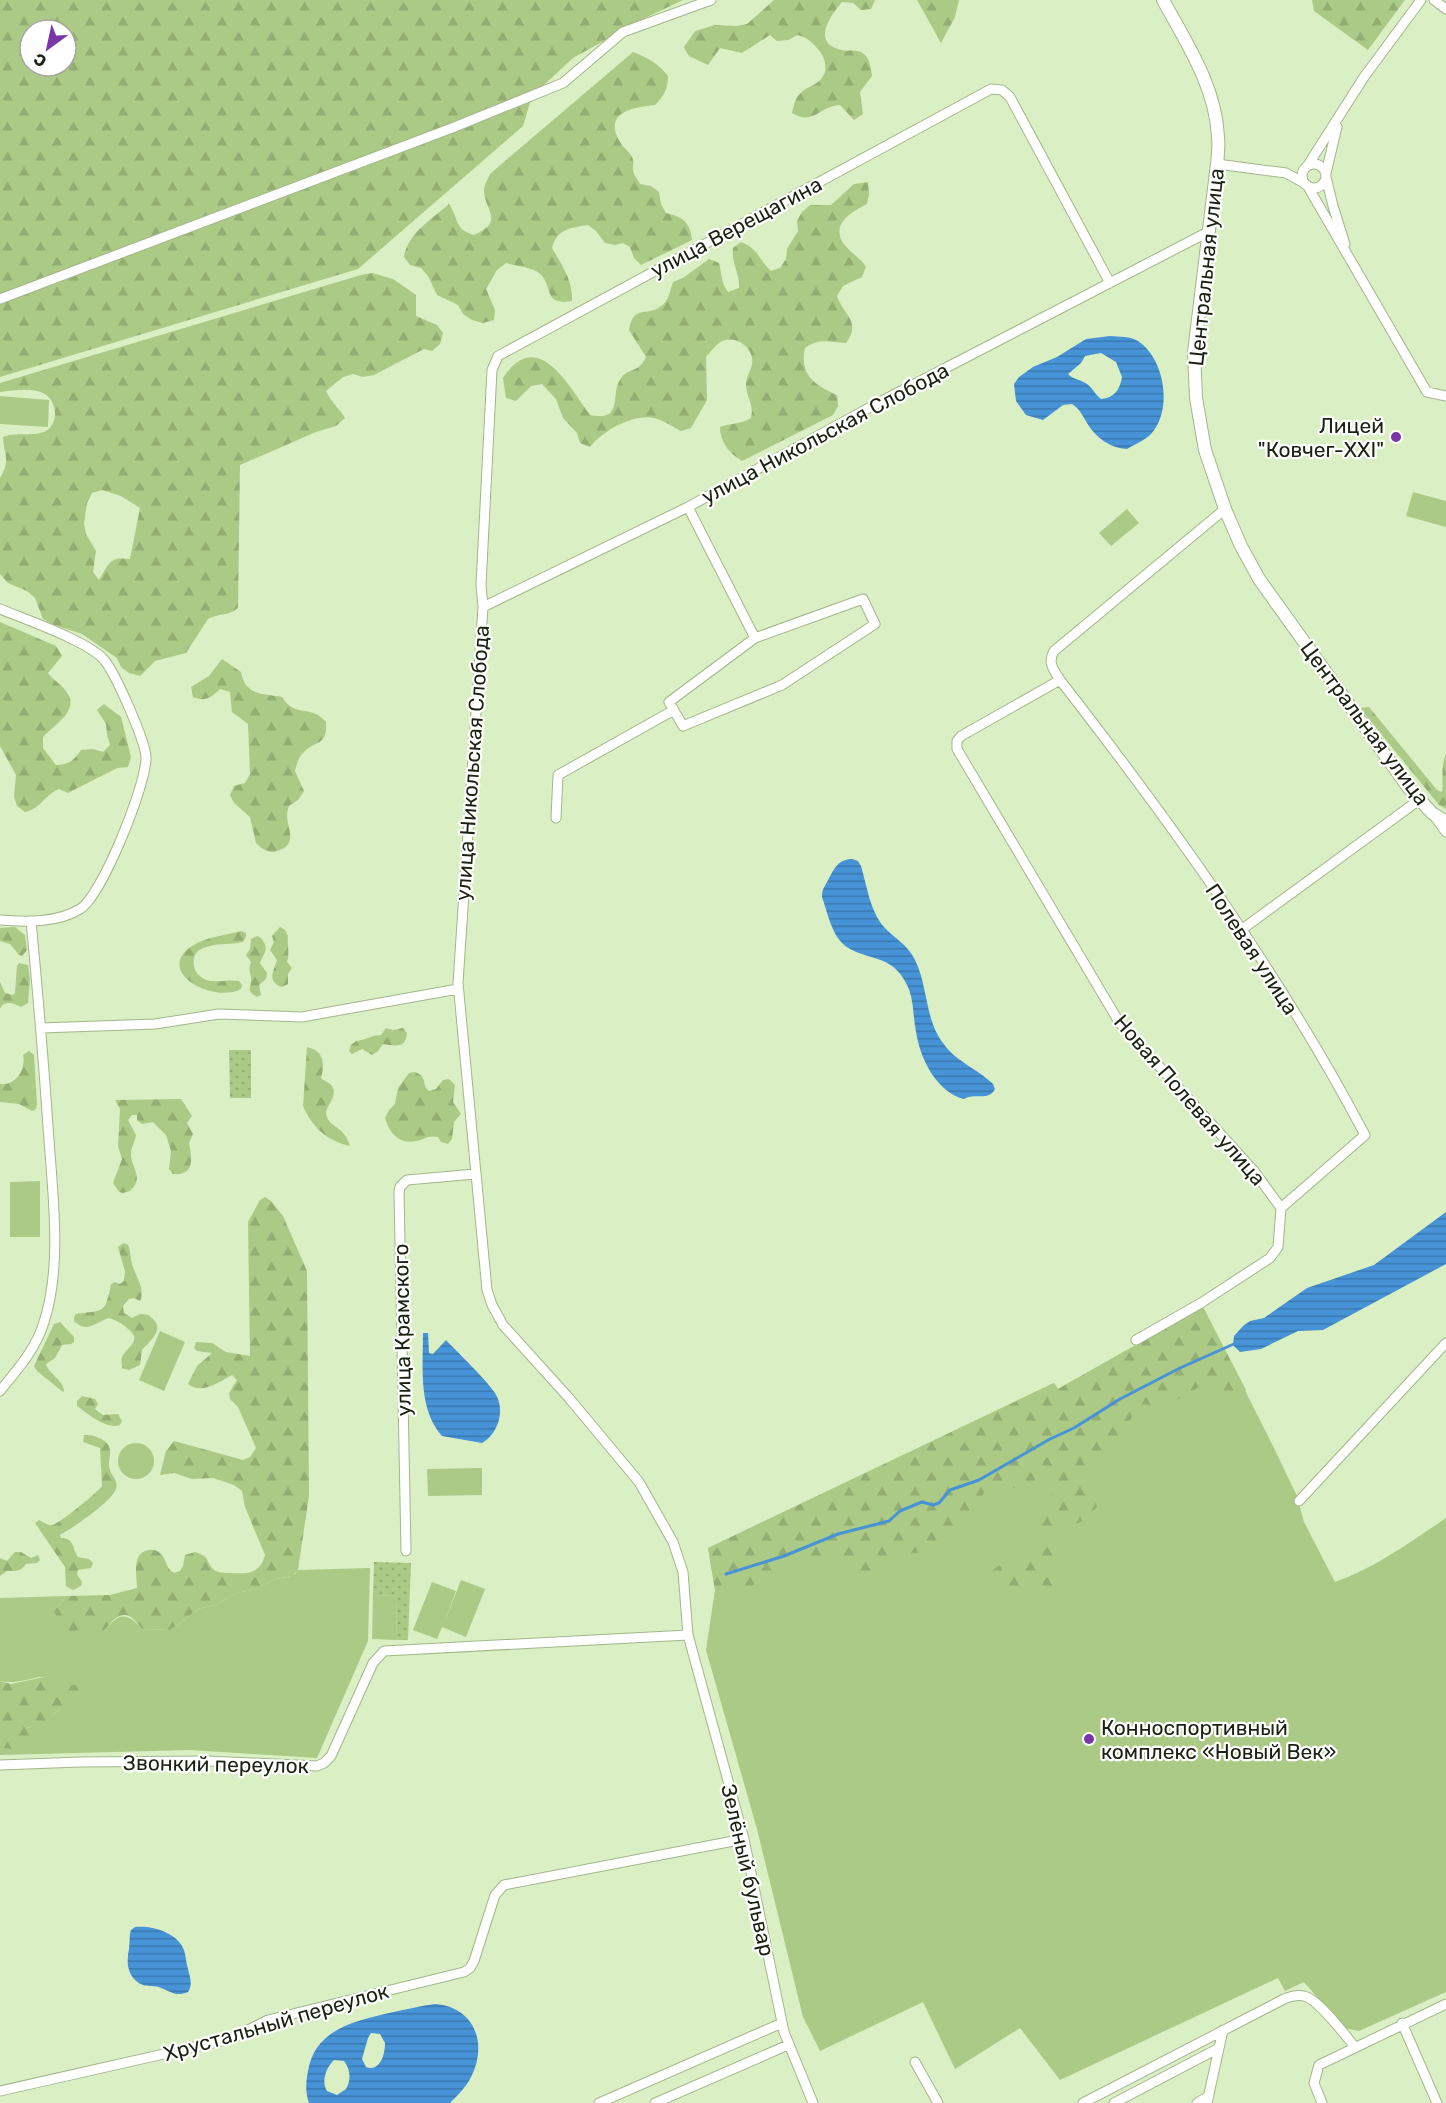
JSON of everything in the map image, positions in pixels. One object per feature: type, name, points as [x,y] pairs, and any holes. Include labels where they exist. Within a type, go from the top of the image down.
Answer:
[{"type":"street","points":[[0,299],[452,128],[563,83],[623,32],[711,0]]},
{"type":"street","name":"Центральная улица","points":[[1163,0],[1203,76],[1213,105],[1218,136],[1218,164],[1194,352],[1196,398],[1205,450],[1225,509],[1241,546],[1278,608],[1419,800],[1446,832]]},
{"type":"street","points":[[1421,0],[1364,77],[1302,175],[1351,264],[1427,392],[1446,396]]},
{"type":"street","points":[[1434,0],[1446,9]]},
{"type":"street","name":"улица Верещагина","points":[[483,607],[481,585],[492,370],[498,356],[992,89],[1002,90],[1010,97],[1110,283]]},
{"type":"street","points":[[1218,164],[1286,173],[1314,188],[1321,186],[1342,113]]},
{"type":"street","points":[[1286,173],[1319,165],[1326,175],[1332,206],[1351,264]]},
{"type":"street","name":"улица Никольская Слобода","points":[[688,1635],[681,1564],[670,1536],[650,1500],[632,1472],[504,1325],[492,1305],[487,1290],[458,989],[483,607],[688,507],[878,403],[1210,231]]},
{"type":"street","points":[[688,507],[755,638]]},
{"type":"street","points":[[1060,680],[1051,664],[1054,651],[1225,509]]},
{"type":"street","points":[[864,599],[875,624],[782,685],[683,726],[669,702],[755,638],[864,599]]},
{"type":"street","points":[[0,609],[84,645],[99,654],[115,680],[143,742],[146,756],[144,774],[128,819],[92,898],[80,909],[70,914],[31,921],[0,920]]},
{"type":"street","name":"Новая Полевая улица","points":[[1060,680],[961,736],[957,741],[957,749],[1119,1022],[1254,1172],[1281,1208]]},
{"type":"street","name":"Полевая улица","points":[[1060,680],[1138,782],[1241,930],[1332,1073],[1365,1135],[1281,1208]]},
{"type":"street","points":[[556,818],[558,775],[674,710]]},
{"type":"street","points":[[1241,930],[1419,800]]},
{"type":"street","points":[[1432,813],[1446,822]]},
{"type":"street","points":[[0,1391],[31,1351],[43,1325],[50,1299],[53,1206],[31,921]]},
{"type":"street","points":[[41,1028],[155,1024],[219,1014],[302,1017],[458,989]]},
{"type":"street","name":"улица Крамского","points":[[406,1551],[399,1192],[400,1187],[407,1180],[475,1173]]},
{"type":"street","points":[[1136,1340],[1201,1303],[1270,1258],[1278,1247],[1281,1208]]},
{"type":"street","points":[[1299,1501],[1446,1343]]},
{"type":"street","name":"Звонкий переулок","points":[[0,1766],[80,1762],[208,1761],[317,1766],[331,1756],[373,1663],[384,1651],[688,1635]]},
{"type":"street","name":"Зелёный бульвар","points":[[688,1635],[744,1839],[782,2023],[788,2045],[813,2103]]},
{"type":"street","name":"Хрустальный переулок","points":[[0,2091],[230,2039],[268,2020],[464,1972],[474,1961],[495,1895],[504,1886],[744,1839]]},
{"type":"street","points":[[1083,2103],[1294,1995],[1307,1997],[1317,2004],[1355,2047]]},
{"type":"street","points":[[1322,2103],[1314,2083],[1318,2065],[1446,2004]]},
{"type":"street","points":[[599,2103],[782,2023]]},
{"type":"street","points":[[1402,2024],[1437,2103]]},
{"type":"street","points":[[1197,2103],[1208,2100],[1223,2030]]},
{"type":"street","points":[[655,2103],[788,2045]]},
{"type":"street","points":[[1114,2103],[1219,2049]]},
{"type":"street","points":[[915,2062],[938,2103]]},
{"type":"green space","points":[[0,0],[683,0],[643,19],[573,58],[532,96],[523,126],[358,269],[0,377]]},
{"type":"green space","points":[[774,0],[875,0],[871,9],[861,10],[853,3],[842,2],[828,21],[825,35],[832,47],[858,51],[868,59],[872,76],[860,92],[863,114],[854,120],[840,105],[806,117],[792,113],[798,96],[818,82],[825,70],[820,52],[813,43],[798,35],[788,40],[777,41],[770,35],[742,53],[720,48],[708,65],[689,56],[684,47],[695,31],[715,25],[747,24]]},
{"type":"green space","points":[[917,0],[959,0],[955,17],[941,43]]},
{"type":"green space","points":[[1312,0],[1405,0],[1368,50],[1314,11]]},
{"type":"green space","points":[[633,52],[661,68],[668,76],[667,85],[655,105],[638,107],[623,113],[615,124],[615,132],[632,157],[633,171],[640,184],[651,186],[659,192],[661,204],[666,213],[685,221],[692,240],[641,265],[634,258],[630,247],[623,243],[615,245],[605,243],[588,225],[565,230],[557,237],[552,248],[569,280],[572,301],[563,302],[552,298],[546,283],[536,271],[506,263],[497,270],[486,289],[495,310],[494,320],[483,323],[472,320],[463,314],[458,305],[437,295],[428,276],[421,268],[410,265],[404,257],[410,241],[421,228],[449,204],[460,227],[468,233],[474,235],[489,225],[491,215],[484,191],[491,173]]},
{"type":"green space","points":[[868,182],[867,204],[845,219],[840,230],[843,243],[866,267],[862,277],[843,286],[837,296],[852,323],[850,335],[846,343],[825,341],[805,348],[804,365],[810,378],[837,395],[838,406],[833,415],[742,461],[737,458],[724,442],[720,427],[751,418],[752,408],[746,382],[752,358],[748,348],[734,340],[724,340],[719,343],[706,357],[707,400],[691,428],[681,431],[657,419],[637,418],[610,429],[590,447],[580,443],[577,433],[563,418],[556,399],[542,384],[531,386],[516,401],[506,398],[503,378],[516,363],[528,357],[540,359],[552,366],[562,377],[590,415],[608,415],[614,406],[621,378],[627,372],[640,366],[646,357],[629,330],[637,314],[655,310],[663,305],[673,282],[683,278],[709,259],[719,263],[723,282],[728,292],[739,288],[733,248],[741,242],[755,251],[771,271],[780,268],[786,259],[787,249],[798,231],[797,221],[802,212],[810,205],[831,205],[854,184]]},
{"type":"green space","points":[[372,273],[393,279],[416,295],[416,316],[437,325],[443,333],[440,344],[432,351],[424,349],[374,375],[363,377],[353,374],[343,377],[326,391],[345,418],[336,426],[316,432],[240,465],[238,608],[208,619],[186,653],[155,661],[140,676],[129,673],[121,667],[117,658],[82,634],[43,619],[35,598],[27,591],[8,583],[0,574],[0,478],[6,462],[3,437],[44,432],[52,425],[55,414],[53,403],[42,392],[25,390],[0,392],[0,383]],"holes":[[[102,490],[121,496],[140,508],[130,559],[123,558],[110,562],[99,580],[93,572],[96,551],[86,534],[84,523],[87,503],[92,493]]]},
{"type":"green space","points":[[0,396],[49,400],[48,427],[0,424]]},
{"type":"green space","points":[[1413,492],[1446,501],[1446,527],[1406,516]]},
{"type":"green space","points":[[1127,509],[1139,523],[1111,546],[1099,533]]},
{"type":"green space","points":[[0,622],[56,646],[62,656],[48,673],[69,697],[69,710],[43,737],[43,748],[56,765],[71,761],[81,750],[93,749],[103,752],[110,745],[106,724],[97,710],[104,704],[121,717],[131,757],[128,767],[117,768],[68,793],[59,789],[31,810],[25,812],[17,806],[14,797],[16,775],[0,746]]},
{"type":"green space","points":[[222,659],[241,672],[243,680],[250,689],[261,694],[282,697],[292,708],[314,713],[326,722],[325,736],[307,749],[298,761],[295,771],[304,791],[298,800],[289,806],[287,815],[290,840],[288,845],[277,851],[271,852],[256,843],[250,817],[234,803],[230,795],[234,786],[245,783],[250,774],[248,724],[232,712],[230,692],[220,689],[208,698],[193,697],[191,687],[209,676]]},
{"type":"green space","points":[[1369,707],[1437,790],[1442,792],[1446,754],[1446,809],[1439,805],[1360,708]]},
{"type":"green space","points":[[15,927],[25,935],[27,950],[22,956],[10,944],[0,941],[0,928]]},
{"type":"green space","points":[[280,927],[288,936],[287,962],[292,968],[288,974],[288,984],[282,987],[277,985],[273,979],[277,960],[270,950],[274,942],[272,936]]},
{"type":"green space","points":[[241,931],[246,933],[243,942],[203,948],[194,958],[194,966],[195,971],[206,980],[239,981],[242,985],[241,989],[230,993],[203,989],[183,975],[179,966],[182,956],[192,946],[210,938]]},
{"type":"green space","points":[[257,936],[265,945],[260,963],[267,973],[266,979],[259,985],[261,995],[257,997],[250,990],[251,962],[246,955],[250,949],[251,939]]},
{"type":"green space","points":[[19,963],[28,965],[30,980],[28,1003],[21,1007],[6,1003],[0,1009],[0,982],[5,993],[13,995],[15,993]]},
{"type":"green space","points":[[386,1028],[393,1030],[403,1028],[407,1033],[404,1042],[398,1045],[383,1044],[372,1055],[362,1049],[352,1054],[349,1051],[351,1045],[356,1041],[381,1035]]},
{"type":"green space","points":[[307,1047],[317,1051],[322,1058],[321,1078],[332,1086],[334,1091],[326,1113],[327,1117],[341,1131],[350,1146],[334,1141],[321,1132],[303,1106]]},
{"type":"green space","points":[[229,1050],[251,1050],[251,1098],[230,1098]]},
{"type":"green space","points":[[29,1051],[34,1055],[37,1105],[32,1111],[19,1104],[0,1102],[0,1084],[11,1082],[19,1076],[24,1061],[23,1055]]},
{"type":"green space","points":[[415,1072],[422,1077],[429,1091],[436,1089],[443,1080],[449,1079],[455,1085],[453,1102],[461,1114],[454,1122],[452,1139],[448,1144],[441,1142],[438,1137],[405,1141],[392,1132],[387,1123],[385,1118],[395,1104],[398,1088],[409,1073]]},
{"type":"green space","points":[[181,1099],[192,1116],[187,1123],[193,1134],[189,1143],[191,1160],[189,1169],[180,1174],[173,1174],[169,1169],[171,1151],[166,1135],[153,1122],[142,1124],[137,1120],[137,1115],[132,1115],[128,1120],[136,1135],[131,1154],[137,1177],[130,1191],[119,1192],[113,1183],[122,1159],[118,1146],[120,1109],[115,1100]]},
{"type":"green space","points":[[40,1181],[40,1237],[10,1237],[10,1182]]},
{"type":"green space","points":[[265,1197],[283,1216],[307,1271],[309,1496],[298,1570],[292,1576],[275,1579],[257,1589],[236,1593],[218,1604],[198,1609],[169,1630],[142,1629],[132,1618],[124,1615],[117,1617],[102,1632],[94,1636],[73,1634],[62,1625],[54,1611],[66,1596],[110,1595],[137,1588],[137,1561],[143,1552],[148,1550],[160,1553],[169,1569],[174,1573],[180,1571],[185,1555],[195,1552],[204,1556],[216,1571],[221,1573],[252,1572],[263,1561],[265,1555],[245,1507],[242,1491],[234,1485],[213,1478],[192,1479],[174,1473],[160,1475],[166,1451],[174,1441],[243,1460],[250,1457],[256,1448],[238,1407],[230,1399],[229,1393],[237,1380],[232,1375],[204,1388],[188,1384],[197,1366],[212,1353],[197,1351],[194,1348],[196,1342],[212,1343],[226,1352],[250,1356],[248,1222],[260,1200]]},
{"type":"green space","points":[[124,1243],[129,1247],[142,1296],[140,1301],[134,1298],[129,1299],[123,1306],[124,1313],[132,1318],[140,1314],[148,1315],[157,1324],[156,1333],[142,1350],[140,1365],[129,1370],[122,1368],[122,1357],[134,1340],[134,1336],[127,1328],[109,1318],[88,1327],[83,1327],[74,1321],[76,1314],[102,1309],[107,1301],[111,1284],[115,1282],[120,1284],[124,1281],[125,1271],[118,1247]]},
{"type":"green space","name":"Конноспортивный комплекс «Новый Век»","points":[[1203,1307],[1297,1496],[1304,1522],[1335,1582],[1379,1561],[1446,1518],[1446,1992],[1359,2031],[1344,2028],[1304,1982],[1285,1991],[1278,1978],[1060,2080],[1020,2028],[955,2069],[923,2002],[820,2051],[803,2017],[757,1829],[706,1650],[715,1590],[708,1548],[1054,1383],[1058,1389]]},
{"type":"green space","points":[[1203,1307],[1246,1390],[1241,1398],[1227,1402],[1201,1386],[1167,1404],[1143,1404],[1132,1416],[1120,1445],[1110,1456],[1095,1461],[1089,1475],[1097,1507],[1085,1520],[1055,1532],[1054,1580],[1049,1594],[1019,1589],[1004,1592],[991,1585],[993,1570],[1005,1561],[1022,1563],[1037,1559],[1047,1531],[1037,1520],[1049,1509],[1054,1479],[1039,1474],[1030,1488],[999,1486],[985,1490],[978,1505],[979,1520],[966,1531],[924,1552],[899,1555],[871,1572],[856,1570],[832,1551],[819,1557],[788,1562],[776,1572],[761,1576],[751,1587],[741,1592],[715,1590],[708,1548],[1054,1383],[1058,1389]]},
{"type":"green space","points":[[60,1322],[74,1337],[74,1342],[62,1345],[55,1358],[46,1364],[61,1383],[63,1392],[34,1366],[54,1324]]},
{"type":"green space","points":[[160,1331],[185,1342],[164,1391],[139,1380]]},
{"type":"green space","points":[[82,1396],[95,1399],[98,1404],[95,1409],[103,1415],[118,1414],[122,1421],[120,1425],[104,1423],[77,1406],[77,1401]]},
{"type":"green space","points":[[84,1435],[97,1437],[107,1443],[110,1451],[109,1467],[117,1485],[106,1502],[60,1535],[61,1538],[71,1541],[78,1557],[89,1559],[93,1563],[91,1568],[78,1570],[81,1586],[73,1590],[66,1586],[65,1567],[35,1523],[39,1520],[49,1525],[56,1524],[102,1486],[100,1448],[83,1442]]},
{"type":"green space","points":[[136,1443],[149,1448],[154,1461],[149,1474],[136,1479],[123,1474],[118,1461],[123,1448]]},
{"type":"green space","points":[[482,1468],[482,1495],[428,1496],[427,1469]]},
{"type":"green space","points":[[15,1552],[21,1552],[31,1558],[38,1555],[40,1560],[37,1563],[26,1564],[18,1570],[7,1571],[0,1576],[0,1558],[7,1561]]},
{"type":"green space","points":[[374,1562],[411,1563],[408,1640],[396,1640],[397,1596],[373,1595]]},
{"type":"green space","points":[[370,1568],[368,1641],[317,1758],[190,1750],[0,1755],[0,1747],[24,1730],[44,1721],[59,1709],[68,1686],[52,1677],[0,1681],[0,1598],[66,1596],[54,1611],[104,1631],[123,1616],[131,1619],[142,1629],[169,1630],[198,1609],[218,1604],[236,1593],[257,1589],[275,1579],[288,1577],[298,1570]]},
{"type":"green space","points":[[461,1580],[485,1589],[466,1637],[442,1627],[437,1639],[413,1630],[432,1582],[456,1591],[444,1624]]},
{"type":"green space","points":[[373,1595],[397,1596],[396,1640],[372,1639]]},
{"type":"green space","points":[[49,1676],[60,1678],[68,1686],[80,1684],[89,1692],[86,1703],[76,1708],[65,1704],[48,1720],[27,1728],[30,1740],[25,1751],[0,1747],[0,1681],[11,1684]]},
{"type":"water","points":[[1110,336],[1135,339],[1147,349],[1160,372],[1164,399],[1158,424],[1151,434],[1127,449],[1115,447],[1099,438],[1072,404],[1063,405],[1043,420],[1026,415],[1016,401],[1014,384],[1019,377],[1086,339]],"holes":[[[1101,353],[1116,362],[1122,377],[1121,382],[1116,392],[1106,398],[1101,399],[1091,387],[1068,374],[1081,363],[1085,356]]]},
{"type":"water","points":[[852,859],[858,861],[861,866],[872,906],[879,921],[909,950],[915,960],[937,1034],[954,1055],[993,1084],[995,1089],[989,1095],[964,1099],[954,1095],[938,1082],[921,1052],[911,998],[901,975],[886,962],[850,949],[835,933],[822,892],[836,866],[842,861]]},
{"type":"water","points":[[1446,1212],[1446,1264],[1323,1330],[1298,1331],[1261,1349],[1240,1352],[1233,1345],[1234,1336],[1250,1321],[1264,1318],[1307,1288],[1374,1265]]},
{"type":"water","points":[[423,1333],[428,1333],[429,1353],[433,1354],[446,1340],[495,1393],[500,1407],[499,1421],[492,1434],[482,1443],[442,1436],[434,1425],[425,1401]]},
{"type":"water","points":[[135,1927],[149,1927],[164,1931],[181,1944],[191,1981],[188,1992],[180,1994],[159,1987],[143,1985],[134,1978],[129,1970],[128,1960],[130,1932]]},
{"type":"water","points":[[435,2004],[460,2012],[474,2029],[478,2040],[476,2065],[471,2077],[450,2103],[309,2103],[306,2087],[308,2071],[312,2057],[328,2036],[338,2029],[363,2020]],"holes":[[[371,2033],[380,2034],[385,2043],[381,2061],[371,2068],[366,2067],[362,2059]],[[334,2060],[344,2061],[350,2075],[346,2089],[337,2095],[327,2091],[324,2083],[327,2071]]]},
{"type":"waterway","points":[[726,1574],[784,1556],[838,1534],[889,1521],[900,1511],[922,1502],[933,1505],[939,1503],[950,1490],[979,1480],[1050,1439],[1074,1428],[1120,1399],[1180,1368],[1236,1343]]},
{"type":"place","name":"Лицей \"Ковчег-XXI\"","points":[[1396,437]]},
{"type":"place","name":"Конноспортивный комплекс «Новый Век»","points":[[1089,1739]]}]
